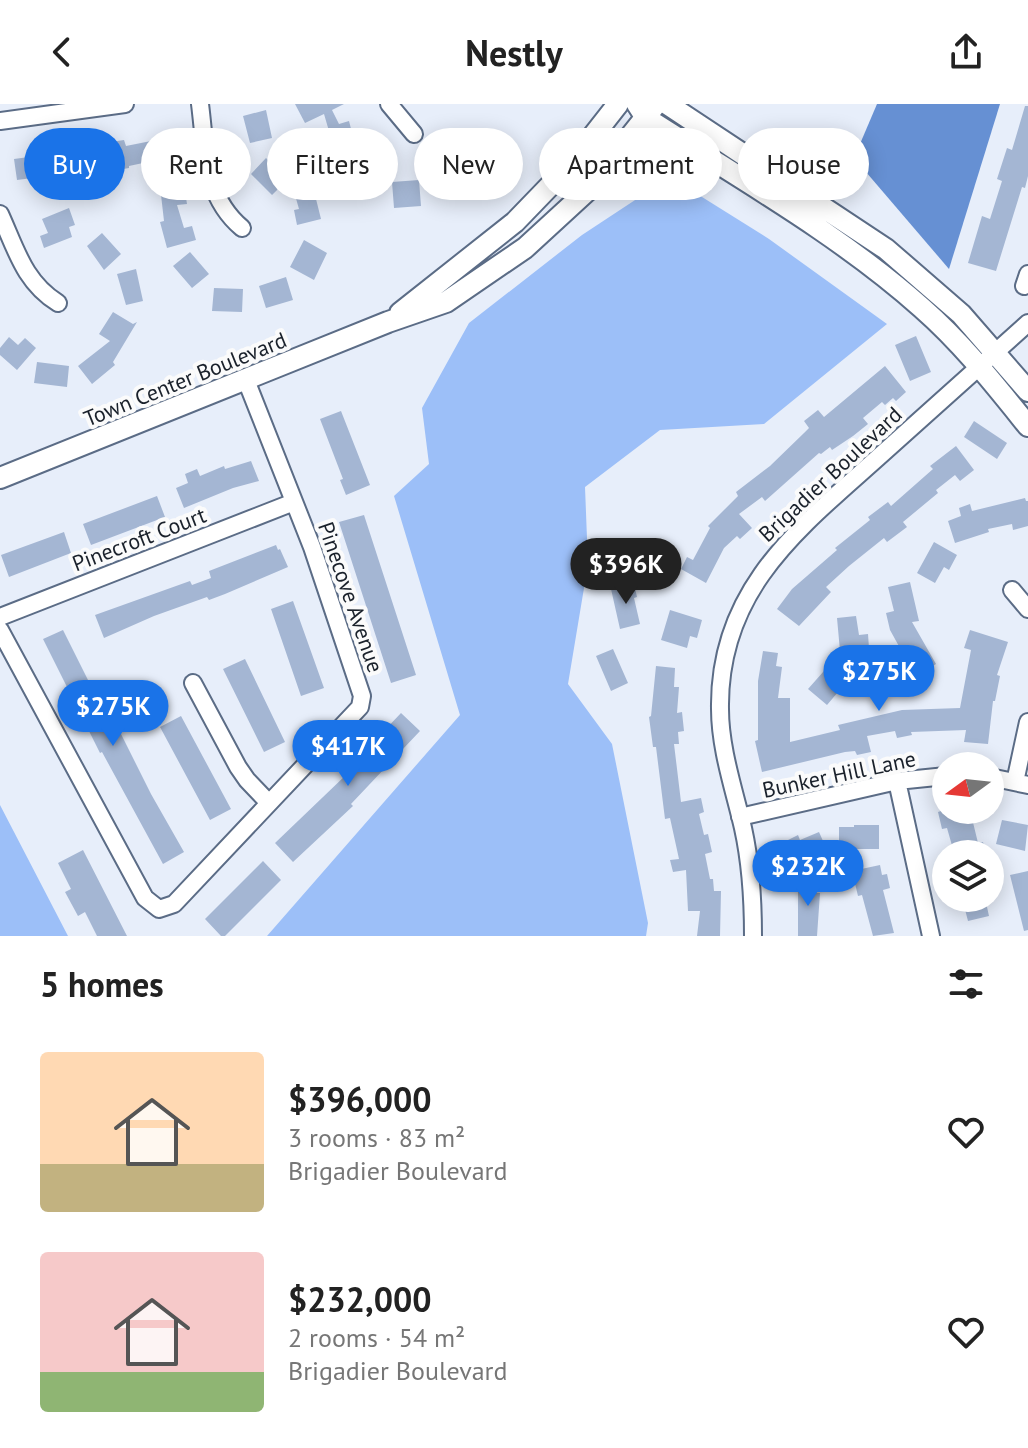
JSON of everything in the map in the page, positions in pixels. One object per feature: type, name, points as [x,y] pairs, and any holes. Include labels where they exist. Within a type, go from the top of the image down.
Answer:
[{"type":"street","points":[[0,121],[125,104]]},
{"type":"street","points":[[200,104],[215,196],[227,215],[242,228]]},
{"type":"street","points":[[389,104],[414,134]]},
{"type":"street","name":"Town Center Boulevard","points":[[388,322],[515,222],[571,164],[618,104]]},
{"type":"street","points":[[667,104],[886,249],[961,314],[1028,391]]},
{"type":"street","points":[[646,109],[870,266],[923,308],[980,366],[1028,426]]},
{"type":"street","name":"Town Center Boulevard","points":[[0,478],[388,322],[446,302],[525,248],[586,192],[646,109]]},
{"type":"street","points":[[0,214],[28,276],[42,293],[58,303]]},
{"type":"street","name":"Brigadier Boulevard","points":[[753,936],[754,895],[724,750],[720,708],[724,664],[746,600],[762,571],[784,543],[1028,323]]},
{"type":"street","name":"Pinecove Avenue","points":[[0,630],[151,905],[159,909],[174,904],[360,707],[362,696],[312,547],[246,380]]},
{"type":"street","name":"Pinecroft Court","points":[[0,617],[294,502]]},
{"type":"street","points":[[1012,590],[1028,609]]},
{"type":"street","points":[[193,683],[238,767],[269,803]]},
{"type":"street","points":[[1022,783],[1028,722]]},
{"type":"street","name":"Bunker Hill Lane","points":[[740,817],[897,781],[932,777]]},
{"type":"street","points":[[897,781],[931,936]]},
{"type":"shaded area","points":[[877,104],[1000,104],[949,269],[869,176],[867,128]]},
{"type":"shaded area","points":[[635,200],[707,200],[769,239],[887,324],[764,424],[660,430],[585,487],[588,564],[568,684],[612,744],[648,923],[646,936],[267,936],[460,715],[394,496],[429,464],[422,408],[469,323],[582,235]]},
{"type":"shaded area","points":[[0,805],[68,936],[0,936]]},
{"type":"building","points":[[295,104],[344,104],[332,110],[339,124],[349,121],[351,128],[328,128],[324,114],[305,123]]},
{"type":"building","points":[[1025,106],[1028,106],[1028,176],[996,271],[968,263],[982,216],[990,219],[1002,181],[997,179],[1007,148],[1012,150]]},
{"type":"building","points":[[266,110],[270,128],[267,128],[267,139],[251,143],[251,128],[246,128],[243,116]]},
{"type":"building","points":[[125,143],[126,146],[141,143],[141,163],[125,169]]},
{"type":"building","points":[[24,158],[24,179],[17,180],[14,159]]},
{"type":"building","points":[[266,158],[267,190],[251,174]]},
{"type":"building","points":[[414,180],[414,200],[421,200],[421,206],[394,208],[393,200],[398,200],[398,182]]},
{"type":"building","points":[[162,200],[186,200],[187,204],[177,205],[184,228],[192,226],[196,240],[167,248],[160,222],[164,221]]},
{"type":"building","points":[[296,200],[316,200],[321,219],[297,225],[294,210],[299,209]]},
{"type":"building","points":[[69,208],[75,225],[69,227],[72,237],[44,248],[40,236],[48,233],[42,219]]},
{"type":"building","points":[[102,233],[121,254],[104,270],[87,246]]},
{"type":"building","points":[[304,240],[327,253],[314,280],[290,267]]},
{"type":"building","points":[[190,252],[209,274],[192,288],[173,266]]},
{"type":"building","points":[[136,269],[143,301],[126,305],[117,274]]},
{"type":"building","points":[[286,277],[293,300],[266,308],[259,286]]},
{"type":"building","points":[[214,288],[243,289],[242,312],[212,311]]},
{"type":"building","points":[[113,312],[133,324],[137,322],[113,362],[115,365],[92,384],[78,366],[110,341],[99,334]]},
{"type":"building","points":[[916,336],[931,372],[910,381],[895,345]]},
{"type":"building","points":[[9,337],[18,345],[25,338],[36,348],[17,370],[0,355],[0,348]]},
{"type":"building","points":[[37,362],[69,366],[67,387],[34,383]]},
{"type":"building","points":[[885,366],[906,392],[896,401],[893,398],[885,405],[882,402],[863,418],[868,424],[853,436],[832,450],[830,447],[819,453],[765,501],[762,497],[739,514],[752,528],[724,548],[706,583],[681,569],[687,557],[693,560],[710,528],[708,526],[738,496],[736,492],[770,466],[809,428],[804,421],[818,410],[824,417]]},
{"type":"building","points":[[341,411],[370,485],[346,495],[320,419]]},
{"type":"building","points":[[974,421],[1007,443],[997,459],[964,437]]},
{"type":"building","points":[[956,446],[974,470],[960,481],[955,475],[903,522],[907,527],[887,542],[884,538],[849,566],[826,587],[831,592],[799,626],[777,609],[792,589],[870,520],[868,517],[888,502],[891,506],[933,469],[930,466]]},
{"type":"building","points":[[251,461],[259,481],[184,508],[176,488],[188,483],[185,474],[197,469],[200,476],[224,466],[225,469]]},
{"type":"building","points":[[157,496],[165,517],[91,545],[83,524]]},
{"type":"building","points":[[1025,498],[1028,501],[1028,526],[1013,530],[1012,524],[988,529],[989,532],[955,543],[948,521],[961,516],[959,508],[970,504],[972,511]]},
{"type":"building","points":[[364,515],[416,675],[391,683],[339,522]]},
{"type":"building","points":[[64,532],[71,553],[9,577],[1,555]]},
{"type":"building","points":[[934,542],[957,555],[949,570],[944,567],[935,583],[917,573]]},
{"type":"building","points":[[276,545],[288,567],[209,600],[207,597],[154,616],[104,638],[95,615],[190,581],[192,585],[211,578],[209,571]]},
{"type":"building","points":[[910,582],[919,621],[912,622],[936,664],[918,675],[890,630],[886,613],[894,611],[888,587]]},
{"type":"building","points":[[634,584],[640,624],[620,629],[611,589]]},
{"type":"building","points":[[293,601],[324,688],[301,696],[271,609]]},
{"type":"building","points":[[670,610],[702,620],[697,638],[690,636],[687,648],[661,640]]},
{"type":"building","points":[[856,616],[859,635],[868,634],[869,648],[840,651],[837,618]]},
{"type":"building","points":[[63,630],[101,706],[106,704],[184,852],[163,864],[100,753],[43,639]]},
{"type":"building","points":[[970,630],[1008,642],[997,675],[1000,676],[993,701],[988,744],[964,742],[966,730],[911,732],[912,735],[897,738],[895,731],[867,736],[871,752],[857,755],[855,751],[845,752],[762,772],[755,741],[758,740],[758,681],[763,651],[778,653],[776,666],[782,667],[778,698],[790,698],[790,742],[840,730],[838,725],[902,710],[960,708],[971,650],[964,648]]},
{"type":"building","points":[[613,649],[628,683],[611,691],[596,656]]},
{"type":"building","points":[[245,659],[285,742],[264,752],[223,669]]},
{"type":"building","points":[[831,663],[849,679],[827,705],[808,689]]},
{"type":"building","points":[[656,666],[675,668],[674,687],[679,687],[677,713],[682,712],[684,731],[678,732],[679,744],[674,744],[681,802],[701,798],[704,812],[699,814],[712,852],[705,854],[710,879],[713,879],[714,891],[721,891],[720,936],[697,936],[700,911],[688,911],[686,870],[673,872],[670,860],[679,859],[670,818],[665,819],[649,717]]},
{"type":"building","points":[[401,713],[420,731],[351,804],[353,806],[293,862],[275,843],[347,774],[345,772]]},
{"type":"building","points":[[181,716],[231,809],[210,820],[160,727]]},
{"type":"building","points":[[1004,820],[1028,825],[1025,851],[1004,846],[1004,840],[997,840]]},
{"type":"building","points":[[941,824],[973,824],[977,840],[950,840],[947,828],[942,829]]},
{"type":"building","points":[[879,825],[879,849],[839,849],[839,827]]},
{"type":"building","points":[[819,832],[827,850],[796,864],[786,841],[798,835],[800,840]]},
{"type":"building","points":[[83,850],[127,936],[97,936],[85,912],[78,916],[65,892],[71,889],[58,863]]},
{"type":"building","points":[[263,861],[281,880],[225,936],[221,936],[205,919]]},
{"type":"building","points":[[880,865],[882,875],[887,874],[890,888],[883,890],[894,933],[873,936],[852,871]]},
{"type":"building","points":[[1028,871],[1028,930],[1024,931],[1010,875]]},
{"type":"building","points":[[798,880],[815,880],[815,893],[820,893],[817,936],[798,936]]},
{"type":"building","points":[[966,912],[988,912],[989,916],[968,921]]}]
